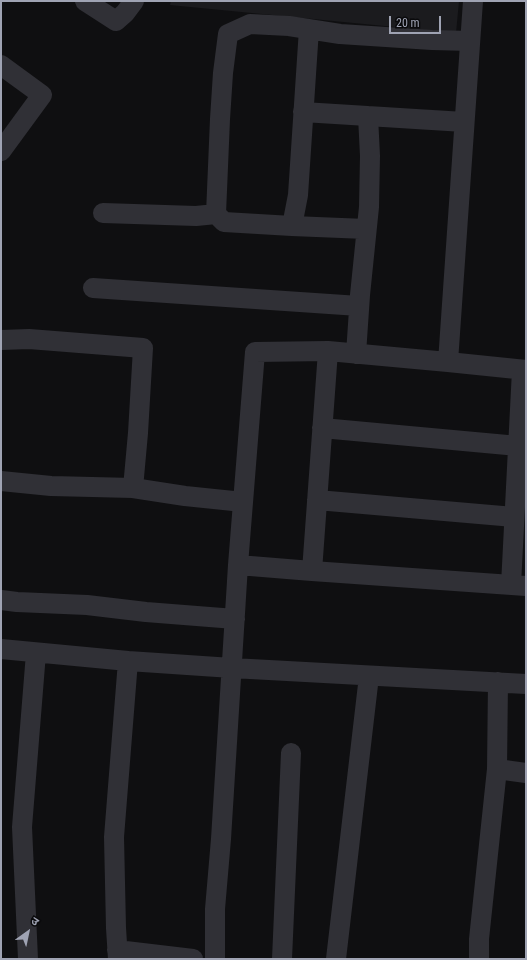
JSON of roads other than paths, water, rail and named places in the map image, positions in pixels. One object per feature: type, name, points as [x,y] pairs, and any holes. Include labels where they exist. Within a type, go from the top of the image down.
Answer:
[{"type":"street","points":[[85,1],[116,21],[125,13],[134,1]]},
{"type":"street","points":[[448,362],[473,1]]},
{"type":"street","points":[[366,229],[224,222],[216,214],[223,73],[228,34],[250,24],[289,26],[340,34],[470,41]]},
{"type":"street","points":[[292,226],[298,195],[309,29]]},
{"type":"street","points":[[1,65],[42,95],[1,151]]},
{"type":"street","points":[[303,112],[464,122]]},
{"type":"street","points":[[356,354],[359,306],[369,208],[370,156],[368,116]]},
{"type":"street","points":[[103,213],[196,216],[216,214]]},
{"type":"street","points":[[92,288],[359,306]]},
{"type":"street","points":[[1,340],[29,339],[143,348],[138,433],[132,488]]},
{"type":"street","points":[[312,572],[328,351]]},
{"type":"street","points":[[215,959],[215,909],[222,839],[238,565],[255,352],[328,351],[524,370],[514,518],[519,585],[312,572],[238,565]]},
{"type":"street","points":[[322,428],[518,446]]},
{"type":"street","points":[[1,481],[51,486],[132,488],[185,496],[243,502]]},
{"type":"street","points":[[317,500],[514,518]]},
{"type":"street","points":[[1,600],[87,605],[146,612],[235,619]]},
{"type":"street","points":[[1,649],[128,661],[232,668],[526,684]]},
{"type":"street","points":[[28,959],[22,827],[36,653]]},
{"type":"street","points":[[128,661],[114,836],[117,955],[193,959]]},
{"type":"street","points":[[336,959],[369,676]]},
{"type":"street","points":[[479,959],[479,939],[497,769],[498,682]]},
{"type":"street","points":[[282,959],[291,753]]},
{"type":"street","points":[[497,769],[526,773]]}]
